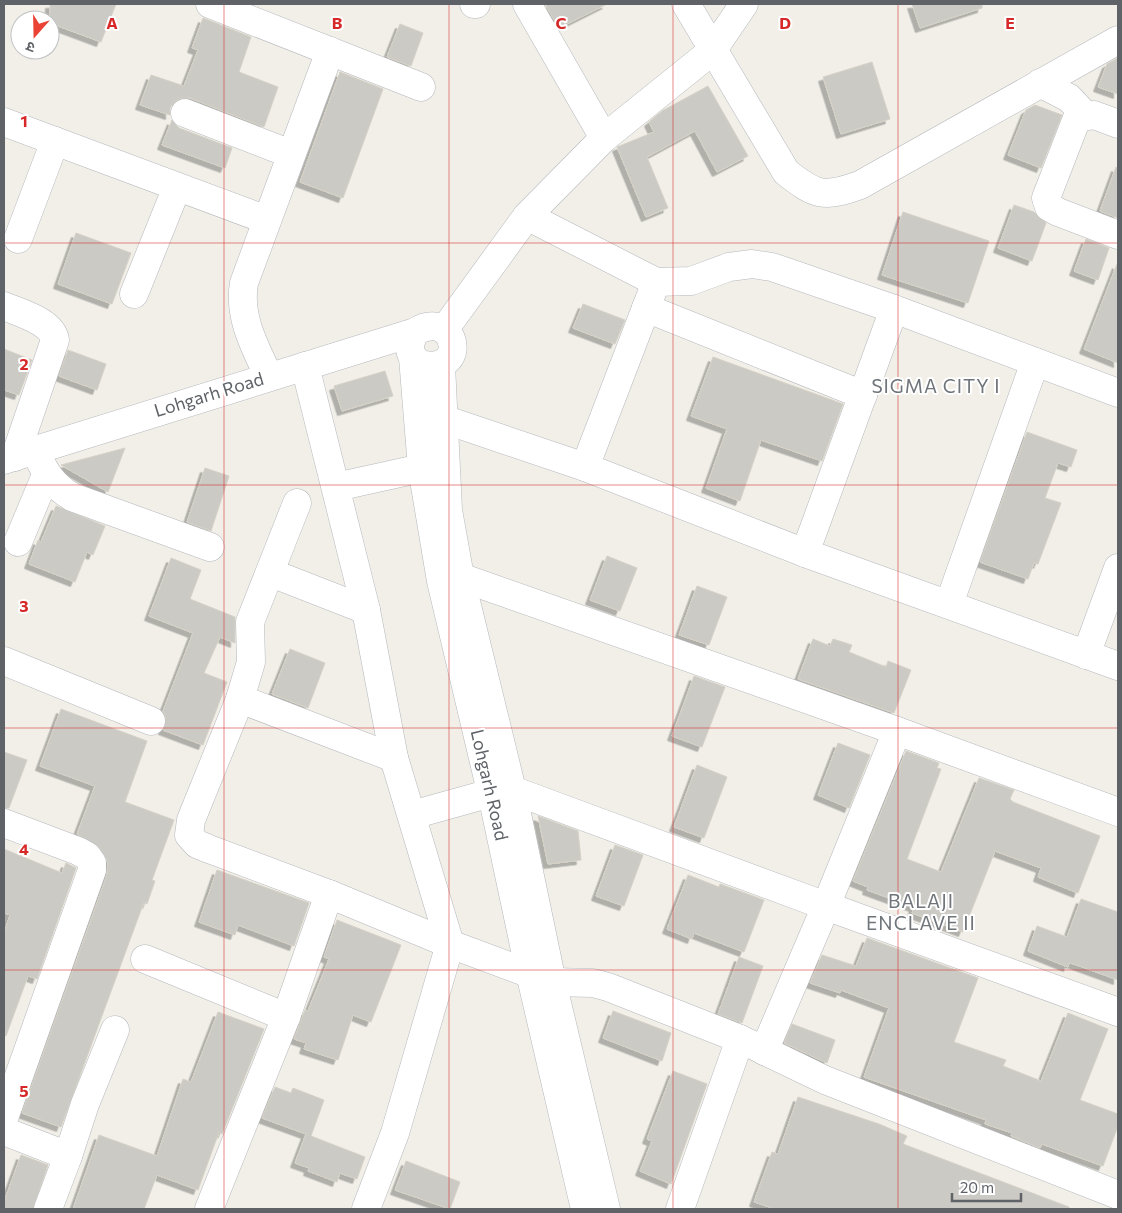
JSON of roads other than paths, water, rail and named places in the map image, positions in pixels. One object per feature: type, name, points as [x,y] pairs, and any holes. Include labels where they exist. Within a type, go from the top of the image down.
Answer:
[{"type":"street","points":[[210,4],[421,87]]},
{"type":"street","points":[[527,4],[604,138]]},
{"type":"street","points":[[686,4],[712,51],[786,172],[808,189],[834,194],[860,185],[1118,40]]},
{"type":"street","points":[[444,330],[527,216],[604,138],[712,51],[744,4]]},
{"type":"street","points":[[269,377],[250,337],[241,300],[244,283],[330,51]]},
{"type":"street","points":[[1040,83],[1069,98],[1085,115]]},
{"type":"street","points":[[185,113],[291,154]]},
{"type":"street","points":[[1118,124],[1094,115],[1085,115],[1077,118],[1046,198],[1049,207],[1058,212],[1118,235]]},
{"type":"street","points":[[4,122],[266,220]]},
{"type":"street","points":[[18,239],[55,142]]},
{"type":"street","points":[[134,294],[177,187]]},
{"type":"street","points":[[527,216],[656,282],[676,284],[691,281],[729,267],[752,264],[772,267],[894,309],[1118,393]]},
{"type":"street","points":[[585,467],[656,282]]},
{"type":"street","points":[[4,306],[44,324],[54,332],[55,340],[18,456],[46,475],[58,489],[72,497],[210,547]]},
{"type":"street","points":[[646,308],[863,395]]},
{"type":"street","points":[[805,553],[894,309]]},
{"type":"street","points":[[441,365],[427,367],[419,364],[414,345],[424,326],[435,325],[444,330],[452,342],[450,355],[441,365],[431,418],[448,510],[451,579],[897,731],[1118,812]]},
{"type":"street","name":"Lohgarh Road","points":[[18,456],[305,366],[414,345],[431,418],[422,468],[451,579],[502,792],[541,978],[585,1209]]},
{"type":"street","points":[[949,604],[1036,362]]},
{"type":"street","points":[[305,366],[366,610],[394,758],[450,944],[395,1133],[366,1209]]},
{"type":"street","points":[[431,418],[585,467],[805,553],[1118,666]]},
{"type":"street","points":[[336,487],[422,468]]},
{"type":"street","points":[[18,542],[46,475]]},
{"type":"street","points":[[297,503],[250,622],[251,662],[240,699],[191,820],[189,835],[197,844],[541,978],[608,987],[752,1045],[825,1080],[1116,1186]]},
{"type":"street","points":[[1086,655],[1118,568]]},
{"type":"street","points":[[284,578],[366,610]]},
{"type":"street","points":[[4,660],[151,721]]},
{"type":"street","points":[[240,699],[394,758]]},
{"type":"street","points":[[680,1209],[752,1045],[826,906],[897,731]]},
{"type":"street","points":[[412,815],[502,792],[826,906],[1118,1012]]},
{"type":"street","points":[[4,823],[78,851],[87,856],[92,863],[92,870],[4,1118]]},
{"type":"street","points":[[209,1209],[286,1017],[329,894]]},
{"type":"street","points":[[145,959],[286,1017]]},
{"type":"street","points":[[541,978],[606,1209]]},
{"type":"street","points":[[48,1209],[115,1030]]},
{"type":"street","points":[[4,1131],[68,1156]]},
{"type":"district","name":"SIGMA CITY I","points":[[936,386]]},
{"type":"district","name":"BALAJI ENCLAVE II","points":[[921,912]]}]
